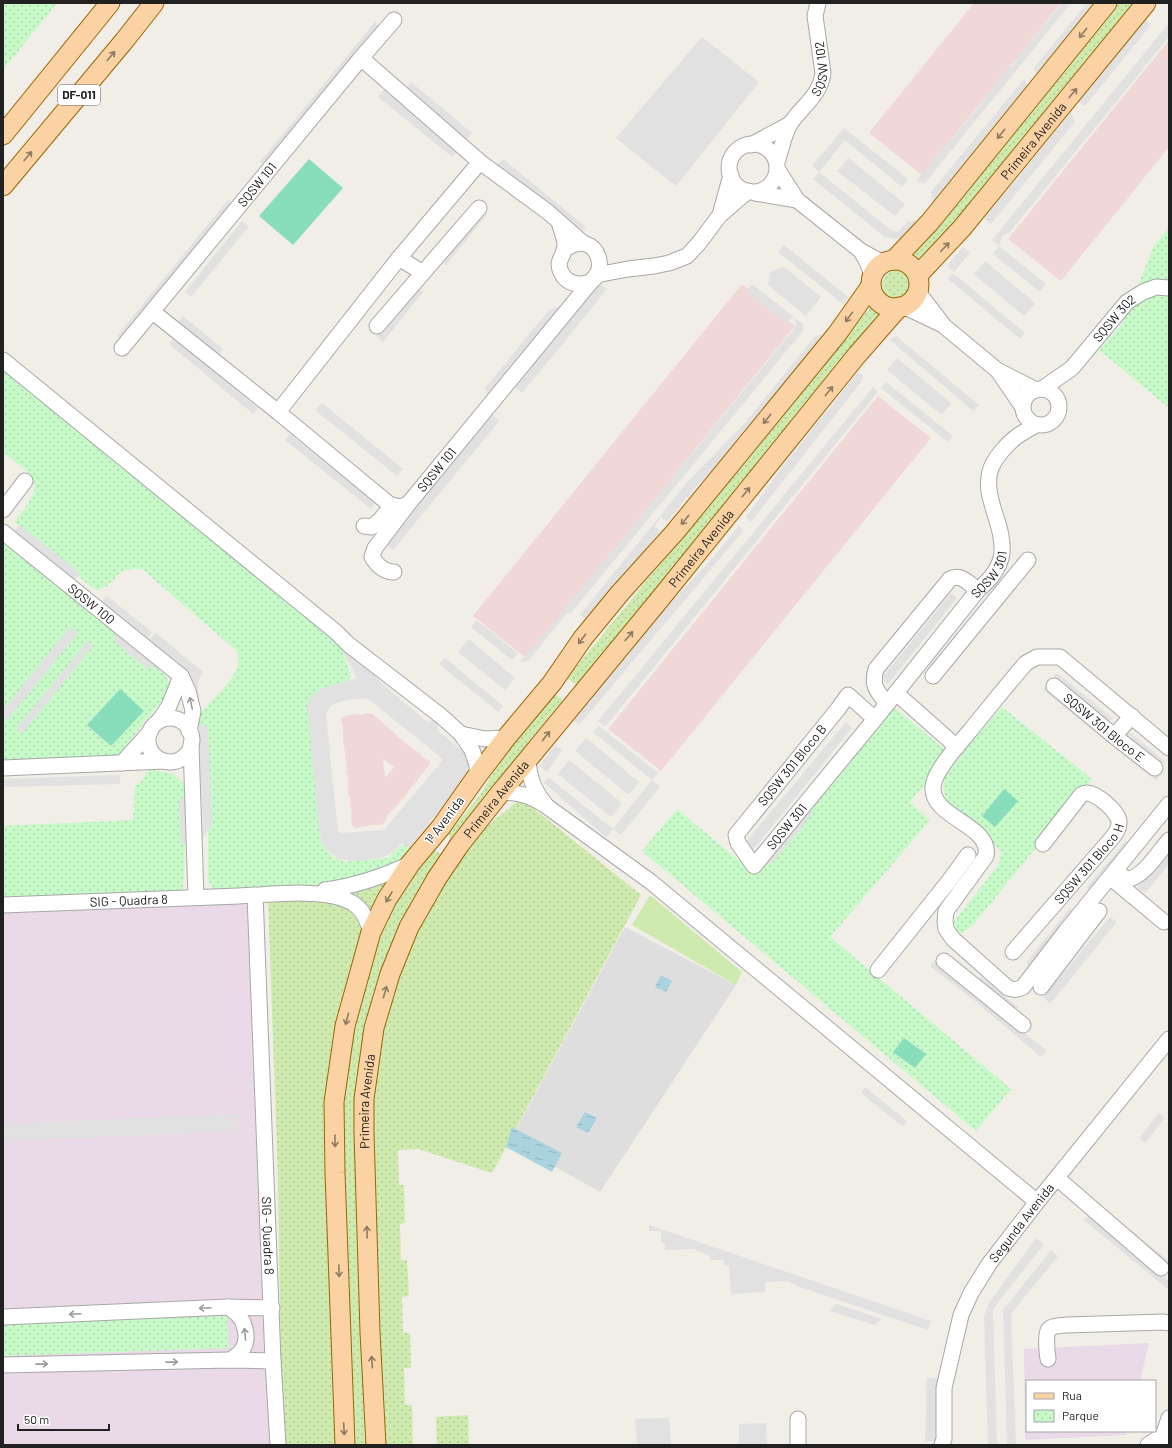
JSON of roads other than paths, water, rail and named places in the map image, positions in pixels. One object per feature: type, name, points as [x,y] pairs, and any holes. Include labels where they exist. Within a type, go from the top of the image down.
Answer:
[{"type":"main road","name":"DF-011","points":[[3,135],[110,3]]},
{"type":"main road","name":"DF-011","points":[[3,186],[154,3]]},
{"type":"main road","points":[[477,776],[506,738],[552,683],[588,632],[620,593],[675,532],[837,334],[880,271],[930,222],[1107,3]]},
{"type":"main road","name":"Primeira Avenida","points":[[918,283],[1146,3]]},
{"type":"main road","points":[[906,262],[915,270],[918,283],[912,301],[901,307],[891,307],[884,305],[877,300],[873,293],[880,271],[906,262]]},
{"type":"main road","name":"Primeira Avenida","points":[[374,1401],[370,1332],[364,1099],[374,1028],[390,974],[409,927],[436,878],[460,844],[501,792],[857,356],[901,307]]},
{"type":"main road","points":[[552,683],[567,691],[571,696],[572,705]]},
{"type":"main road","name":"1ª Avenida","points":[[410,864],[441,826],[477,776]]},
{"type":"main road","points":[[441,826],[441,832],[446,841],[454,844],[460,844]]},
{"type":"main road","points":[[345,1445],[335,1173],[334,1102],[345,1026],[371,932],[387,899],[410,864]]},
{"type":"main road","points":[[343,1400],[354,1390],[360,1390],[366,1392],[374,1401],[376,1445]]},
{"type":"street","name":"SQSW 102","points":[[751,145],[790,124],[810,101],[822,82],[823,73],[815,16],[818,3]]},
{"type":"street","name":"SQSW 101","points":[[122,348],[394,20]]},
{"type":"street","points":[[361,58],[480,162],[548,212],[583,243],[594,249],[598,257],[600,267],[595,277]]},
{"type":"street","name":"SQSW 102","points":[[777,166],[790,124]]},
{"type":"street","points":[[797,200],[750,192],[738,186],[733,181],[730,167],[731,159],[735,153],[741,148],[751,145],[762,146],[769,150],[774,155],[777,166],[797,200],[861,251],[880,271]]},
{"type":"street","points":[[278,412],[399,258],[480,162]]},
{"type":"street","points":[[583,243],[576,243],[570,246],[564,250],[560,256],[560,270],[563,276],[574,284],[582,284],[595,277],[628,269],[669,263],[687,256],[699,244],[720,215],[750,192],[759,191],[772,183],[776,177],[777,166]]},
{"type":"street","points":[[720,215],[731,175]]},
{"type":"street","points":[[378,326],[479,208]]},
{"type":"street","points":[[559,222],[563,235],[564,250]]},
{"type":"street","points":[[598,257],[628,269]]},
{"type":"street","points":[[399,258],[423,274]]},
{"type":"street","name":"SQSW 101","points":[[392,505],[399,507],[409,503],[595,277]]},
{"type":"street","points":[[568,281],[570,308]]},
{"type":"street","points":[[918,283],[944,326]]},
{"type":"street","name":"SQSW 302","points":[[1039,390],[1072,368],[1127,302],[1143,292],[1156,287],[1169,288]]},
{"type":"street","points":[[901,307],[944,326],[997,370],[1039,390],[1052,394],[1058,403],[1059,408],[1055,418],[1046,424],[1036,425],[1028,421],[1023,410],[997,370]]},
{"type":"street","points":[[153,312],[392,505],[381,519],[372,527],[364,526]]},
{"type":"street","points":[[3,360],[336,632],[348,644],[441,716],[461,734],[472,750],[477,765],[477,776]]},
{"type":"street","name":"SQSW 302","points":[[1058,403],[1072,368]]},
{"type":"street","points":[[1023,410],[1027,396],[1039,390]]},
{"type":"street","name":"SQSW 301","points":[[1015,438],[1023,410]]},
{"type":"street","name":"SQSW 301","points":[[754,866],[892,699],[978,590],[991,578],[998,567],[1003,554],[1001,530],[989,495],[989,476],[992,464],[1015,438],[1036,425]]},
{"type":"street","points":[[3,510],[26,481]]},
{"type":"street","points":[[394,572],[388,572],[380,568],[372,556],[375,548],[409,503]]},
{"type":"street","name":"SQSW 100","points":[[3,532],[181,676],[188,691],[193,711],[190,738]]},
{"type":"street","points":[[933,676],[1028,560]]},
{"type":"street","points":[[957,747],[874,686],[874,677],[876,669],[950,579],[955,576],[960,577],[978,590]]},
{"type":"street","points":[[950,626],[965,636]]},
{"type":"street","points":[[1095,905],[1066,931],[1022,987],[1018,990],[1008,988],[953,939],[946,929],[946,911],[986,856],[988,849],[980,837],[940,805],[935,797],[933,789],[934,780],[957,747],[1026,663],[1037,657],[1060,657],[1169,748]]},
{"type":"street","points":[[122,763],[154,727],[169,706],[181,676]]},
{"type":"street","name":"SQSW 301 Bloco E","points":[[1054,686],[1154,768]]},
{"type":"street","name":"SQSW 301 Bloco B","points":[[754,866],[738,843],[736,835],[848,695],[875,719]]},
{"type":"street","points":[[1114,736],[1132,716]]},
{"type":"street","points":[[192,784],[167,762],[157,758],[152,753],[149,746],[148,739],[154,727],[166,719],[180,721],[190,738],[192,784],[196,897]]},
{"type":"street","points":[[461,734],[485,739],[506,738]]},
{"type":"street","points":[[3,768],[167,762],[178,760],[184,756],[190,738]]},
{"type":"street","points":[[528,760],[529,772],[534,789],[545,805]]},
{"type":"street","points":[[501,792],[518,792],[545,805],[651,882],[1037,1202]]},
{"type":"street","name":"SQSW 301 Bloco H","points":[[1013,952],[1118,830],[1120,822],[1114,810],[1092,794],[1084,793],[1080,795],[1043,844]]},
{"type":"street","points":[[1041,987],[1078,940],[1113,873],[1169,804]]},
{"type":"street","points":[[1113,873],[1126,880],[1133,879],[1140,874],[1169,840]]},
{"type":"street","points":[[878,970],[968,855]]},
{"type":"street","name":"SIG - Quadra 8","points":[[300,894],[343,888],[387,874],[410,864]]},
{"type":"street","points":[[1113,873],[1164,922]]},
{"type":"street","points":[[949,881],[958,894]]},
{"type":"street","points":[[1072,884],[1095,905]]},
{"type":"street","name":"SIG - Quadra 8","points":[[3,906],[196,897],[300,894],[327,895],[340,897],[353,902],[360,908],[367,920],[371,932]]},
{"type":"street","name":"SIG - Quadra 8","points":[[255,895],[273,1362],[278,1445]]},
{"type":"street","points":[[1066,931],[1078,940]]},
{"type":"street","points":[[944,961],[1023,1025]]},
{"type":"street","points":[[968,980],[980,964]]},
{"type":"street","name":"Segunda Avenida","points":[[944,1443],[944,1388],[962,1315],[971,1293],[989,1264],[1037,1202],[1169,1039]]},
{"type":"street","points":[[1057,1178],[1161,1268]]},
{"type":"street","points":[[3,1317],[228,1307],[272,1308]]},
{"type":"street","points":[[228,1307],[239,1315],[244,1323],[246,1333],[246,1343],[243,1349],[238,1355],[230,1360]]},
{"type":"street","points":[[1048,1359],[1047,1333],[1049,1329],[1054,1327],[1066,1325],[1169,1323]]},
{"type":"street","points":[[3,1365],[230,1360],[273,1362]]},
{"type":"street","points":[[1148,1445],[1162,1440],[1169,1418]]},
{"type":"street","points":[[798,1419],[798,1445]]},
{"type":"water","points":[[661,975],[672,981],[666,992],[655,987]]},
{"type":"water","points":[[585,1112],[597,1118],[588,1133],[576,1127]]},
{"type":"water","points":[[512,1127],[562,1153],[552,1172],[506,1147]]}]
